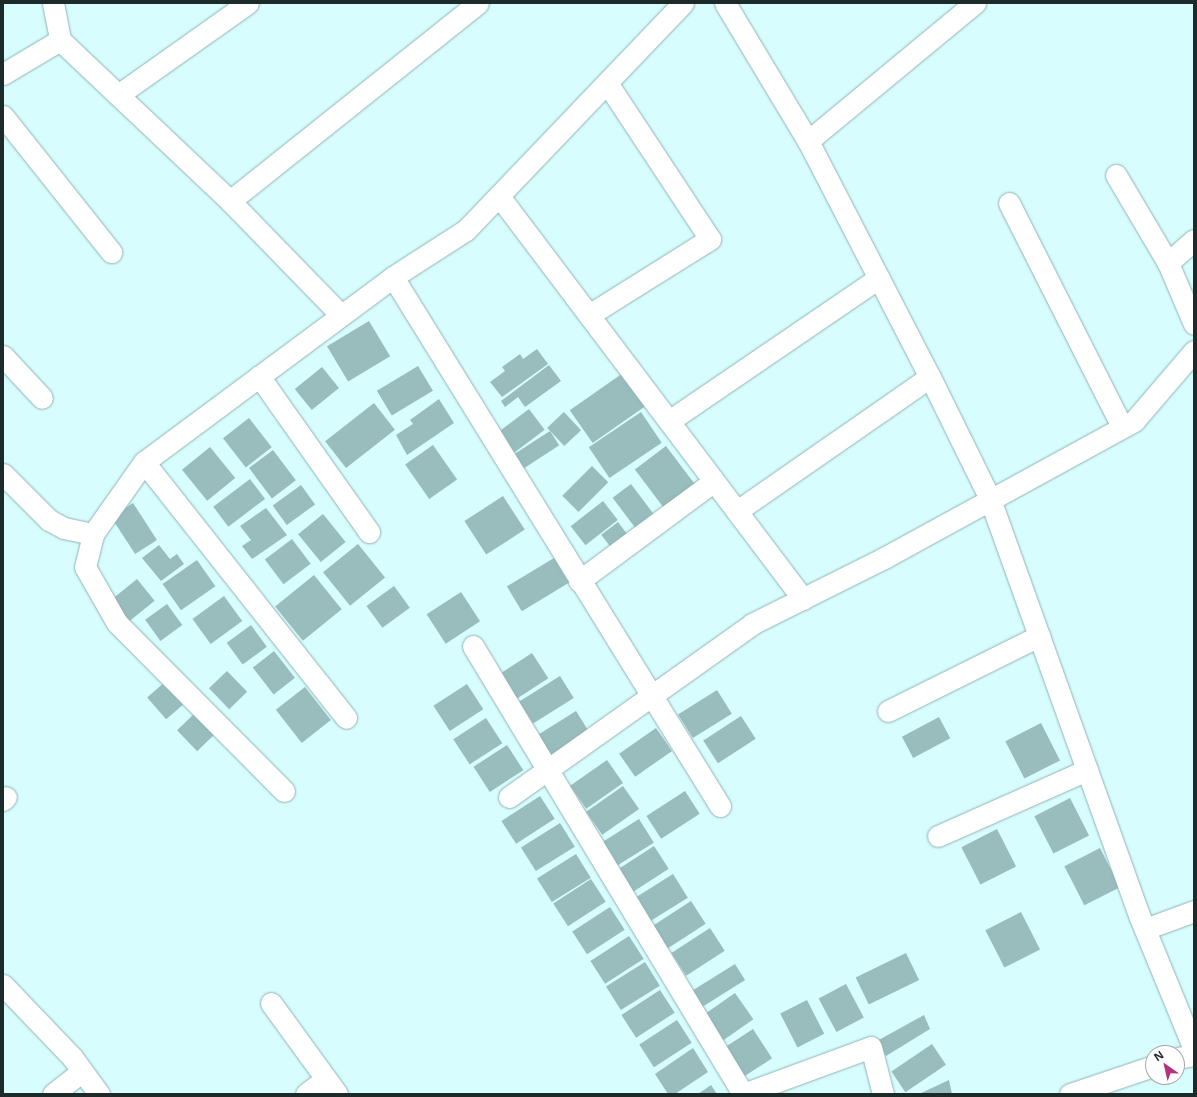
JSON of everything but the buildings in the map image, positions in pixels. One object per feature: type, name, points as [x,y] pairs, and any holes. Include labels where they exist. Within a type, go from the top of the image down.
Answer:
[{"type":"street","points":[[53,3],[60,40],[230,201],[341,315]]},
{"type":"street","points":[[118,95],[248,3]]},
{"type":"street","points":[[284,791],[117,623],[86,567],[93,534],[144,462],[393,277],[466,230],[683,3]]},
{"type":"street","points":[[725,3],[808,141],[930,377],[990,499],[1145,929],[1194,1049]]},
{"type":"street","points":[[808,141],[975,3]]},
{"type":"street","points":[[230,201],[475,4]]},
{"type":"street","points":[[3,74],[60,40]]},
{"type":"street","points":[[588,315],[710,239],[607,83]]},
{"type":"street","points":[[3,116],[111,252]]},
{"type":"street","points":[[1116,175],[1168,263],[1194,324]]},
{"type":"street","points":[[499,196],[803,599]]},
{"type":"street","points":[[1009,203],[1122,427]]},
{"type":"street","points":[[1168,263],[1194,240]]},
{"type":"street","points":[[393,277],[579,581],[720,806]]},
{"type":"street","points":[[669,421],[879,278]]},
{"type":"street","points":[[509,797],[752,624],[803,599],[1134,421],[1194,351]]},
{"type":"street","points":[[3,356],[42,398]]},
{"type":"street","points":[[259,376],[369,532]]},
{"type":"street","points":[[737,511],[930,377]]},
{"type":"street","points":[[144,462],[346,718]]},
{"type":"street","points":[[3,474],[49,520],[64,528],[93,534]]},
{"type":"street","points":[[579,581],[714,481]]},
{"type":"street","points":[[888,711],[1039,636]]},
{"type":"street","points":[[473,646],[546,771],[743,1094],[871,1047],[883,1094]]},
{"type":"street","points":[[938,836],[1087,770]]},
{"type":"street","points":[[1145,929],[1194,911]]},
{"type":"street","points":[[4,988],[72,1057],[99,1094]]},
{"type":"street","points":[[271,1003],[332,1087],[306,1094]]},
{"type":"street","points":[[1070,1094],[1145,1069]]},
{"type":"street","points":[[53,1094],[82,1071]]}]
